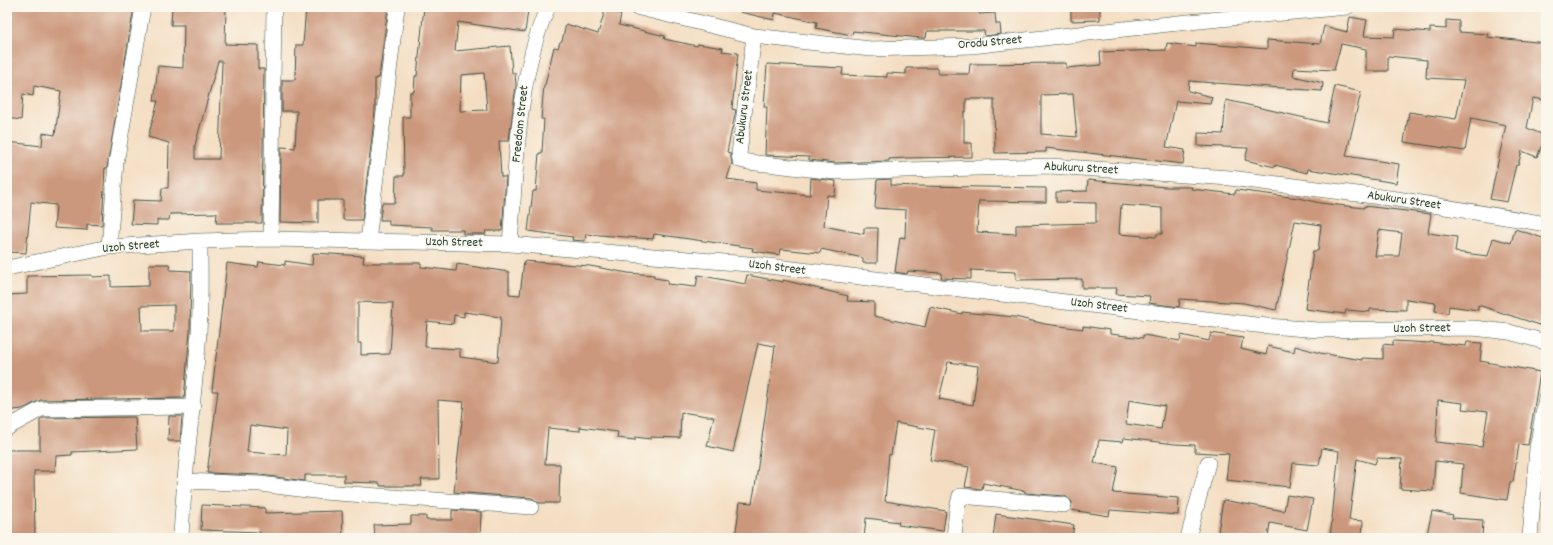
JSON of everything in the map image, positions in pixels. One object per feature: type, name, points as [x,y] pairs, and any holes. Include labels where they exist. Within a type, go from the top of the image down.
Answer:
[{"type":"street","points":[[109,247],[116,163],[143,7]]},
{"type":"street","points":[[271,239],[274,7]]},
{"type":"street","points":[[368,241],[398,7]]},
{"type":"street","name":"Freedom Street","points":[[510,244],[527,76],[534,46],[548,7]]},
{"type":"street","name":"Orodu Street","points":[[636,7],[754,36],[871,49],[972,46],[1178,23],[1347,7]]},
{"type":"street","name":"Abukuru Street","points":[[754,36],[739,154],[740,160],[748,162],[834,172],[1050,166],[1230,178],[1397,199],[1546,224]]},
{"type":"street","name":"Uzoh Street","points":[[7,268],[109,247],[200,241],[271,239],[510,244],[760,266],[1263,325],[1318,330],[1473,328],[1509,332],[1546,342]]},
{"type":"street","points":[[181,538],[184,480],[193,407],[199,330],[200,241]]},
{"type":"street","points":[[1530,538],[1537,448],[1546,397]]},
{"type":"street","points":[[7,428],[41,409],[193,407]]},
{"type":"street","points":[[1188,538],[1208,463]]},
{"type":"street","points":[[184,480],[260,484],[323,492],[531,507]]},
{"type":"street","points":[[954,538],[957,508],[960,496],[1064,505]]},
{"type":"building","points":[[7,7],[102,7],[121,10],[122,7],[134,7],[107,168],[105,168],[102,225],[87,224],[87,230],[54,228],[56,205],[31,202],[26,253],[7,252],[7,142],[42,146],[43,133],[55,135],[61,91],[34,86],[33,96],[23,94],[21,120],[7,118]]},
{"type":"building","points":[[172,7],[211,9],[211,7],[226,7],[225,44],[258,45],[258,69],[264,69],[262,223],[216,223],[217,213],[170,214],[169,220],[157,220],[157,225],[131,224],[133,200],[161,201],[162,188],[168,188],[169,143],[148,137],[158,101],[154,101],[158,66],[183,68],[184,25],[171,25]],"holes":[[[218,61],[222,61],[219,159],[195,159],[195,145]]]},
{"type":"building","points":[[306,7],[388,7],[379,78],[375,78],[375,112],[362,220],[343,220],[343,200],[318,200],[318,223],[280,222],[281,147],[295,148],[297,111],[282,111],[282,80],[295,80],[296,45],[303,45]]},
{"type":"building","points":[[424,7],[508,7],[528,10],[525,32],[458,22],[455,51],[510,46],[512,73],[515,73],[516,86],[509,141],[499,141],[501,177],[506,177],[502,231],[485,231],[486,234],[463,234],[463,230],[432,230],[432,227],[389,225],[389,220],[380,220],[382,203],[395,203],[396,176],[404,176],[403,117],[410,117],[410,92],[414,92],[415,76],[417,76]],"holes":[[[484,73],[487,110],[460,111],[461,75]]]},
{"type":"building","points":[[741,7],[979,7],[979,14],[995,13],[996,24],[1000,24],[1001,34],[985,36],[984,31],[927,31],[926,38],[921,38],[853,31],[852,35],[816,28],[817,22],[775,13],[774,20],[740,12]]},
{"type":"building","points":[[1071,7],[1100,7],[1100,20],[1071,21]]},
{"type":"building","points":[[605,10],[621,14],[619,25],[665,36],[664,39],[697,46],[698,44],[723,48],[722,51],[738,53],[732,109],[736,110],[727,152],[730,153],[732,163],[727,179],[756,183],[756,190],[810,195],[811,178],[836,181],[835,196],[827,195],[824,226],[864,234],[864,228],[878,228],[877,263],[863,263],[863,258],[821,249],[820,253],[781,249],[780,255],[752,251],[753,248],[654,234],[653,239],[586,234],[585,241],[572,240],[573,237],[528,231],[533,191],[536,191],[539,153],[542,153],[544,119],[541,119],[544,85],[554,47],[558,48],[560,42],[562,41],[566,24],[598,34]]},
{"type":"building","points":[[1350,17],[1367,20],[1364,36],[1394,37],[1395,29],[1430,32],[1430,28],[1446,29],[1446,20],[1459,21],[1459,32],[1488,34],[1487,37],[1546,43],[1546,100],[1533,98],[1527,128],[1546,136],[1537,157],[1522,151],[1518,165],[1516,165],[1507,202],[1490,199],[1506,125],[1471,118],[1465,151],[1404,142],[1409,112],[1456,119],[1464,80],[1426,78],[1427,60],[1388,56],[1388,71],[1366,71],[1366,49],[1341,44],[1334,70],[1294,68],[1293,76],[1323,83],[1322,91],[1189,81],[1188,91],[1212,97],[1210,104],[1176,101],[1166,147],[1185,150],[1183,164],[1046,148],[1046,152],[995,153],[994,99],[966,99],[966,112],[964,112],[964,143],[972,143],[972,157],[906,158],[889,159],[889,161],[835,163],[809,160],[809,157],[765,155],[767,107],[764,107],[767,64],[843,68],[842,75],[887,77],[887,73],[906,74],[906,68],[938,68],[938,74],[969,74],[970,64],[1066,63],[1066,68],[1101,65],[1100,52],[1166,50],[1167,43],[1196,47],[1196,43],[1267,49],[1267,40],[1320,44],[1324,26],[1347,32]],"holes":[[[1073,94],[1077,137],[1041,134],[1041,95]]]},
{"type":"building","points":[[1335,86],[1361,92],[1346,156],[1399,164],[1396,183],[1308,169],[1307,173],[1275,165],[1275,167],[1245,160],[1248,148],[1198,146],[1198,133],[1223,134],[1226,100],[1327,123]]},
{"type":"building","points":[[891,179],[891,185],[1046,188],[1046,202],[979,201],[977,232],[1016,234],[1016,225],[1096,223],[1096,203],[1056,202],[1056,192],[1087,191],[1088,180],[1165,187],[1192,187],[1191,189],[1235,194],[1236,190],[1298,198],[1320,203],[1364,208],[1364,206],[1431,214],[1428,233],[1457,237],[1455,252],[1488,256],[1493,238],[1511,243],[1515,229],[1546,239],[1546,327],[1478,305],[1478,310],[1449,306],[1448,313],[1435,311],[1436,303],[1406,299],[1406,310],[1370,309],[1370,312],[1346,310],[1345,314],[1305,309],[1313,251],[1318,251],[1321,225],[1295,221],[1276,310],[1244,303],[1180,299],[1179,307],[1149,303],[1150,296],[1116,294],[1117,288],[1082,288],[1082,279],[1016,280],[1016,272],[971,270],[971,279],[941,278],[942,273],[908,271],[907,274],[895,272],[900,237],[905,238],[906,210],[875,208],[877,180]],"holes":[[[1121,205],[1162,208],[1162,234],[1157,234],[1156,237],[1119,234]],[[1379,230],[1402,233],[1399,256],[1375,256]]]},
{"type":"building","points":[[313,253],[364,256],[363,263],[421,263],[421,267],[456,271],[457,264],[509,272],[509,294],[520,295],[524,261],[590,266],[628,273],[654,275],[654,278],[668,280],[667,284],[696,287],[698,275],[745,284],[747,275],[783,282],[783,280],[848,296],[847,301],[874,302],[874,316],[925,327],[930,307],[962,314],[962,312],[1015,317],[1045,324],[1083,329],[1083,326],[1110,330],[1110,334],[1143,338],[1143,335],[1180,341],[1181,335],[1209,341],[1211,333],[1243,338],[1241,349],[1266,355],[1268,346],[1294,352],[1295,346],[1320,353],[1362,360],[1362,358],[1383,359],[1383,344],[1393,345],[1393,341],[1430,342],[1466,346],[1467,342],[1482,343],[1480,361],[1540,372],[1528,445],[1519,444],[1513,482],[1510,482],[1507,500],[1461,493],[1463,464],[1435,461],[1433,491],[1400,489],[1402,459],[1377,458],[1375,464],[1357,459],[1349,520],[1363,521],[1362,537],[1346,535],[1346,538],[1330,538],[1339,451],[1322,448],[1319,465],[1293,463],[1290,487],[1226,480],[1229,454],[1195,452],[1195,445],[1124,438],[1123,442],[1099,440],[1094,463],[1118,467],[1113,493],[1179,498],[1178,515],[1110,510],[1109,516],[1071,510],[1072,502],[1065,496],[1025,493],[1025,491],[983,483],[982,489],[965,487],[969,467],[930,460],[935,430],[896,423],[891,455],[889,454],[885,501],[946,511],[943,531],[898,525],[899,522],[866,518],[864,538],[735,538],[740,502],[752,503],[775,346],[758,343],[733,452],[707,446],[714,417],[681,412],[680,438],[651,437],[651,439],[635,437],[635,440],[617,438],[618,432],[580,427],[580,431],[548,428],[545,464],[560,464],[559,503],[539,503],[532,498],[454,492],[464,402],[438,400],[439,479],[421,479],[422,486],[380,486],[380,483],[344,482],[344,475],[305,475],[305,481],[261,475],[207,473],[218,391],[212,391],[227,263],[258,267],[259,262],[285,265],[285,261],[312,265]],"holes":[[[358,302],[393,303],[390,354],[361,355],[361,343],[358,343]],[[464,312],[501,317],[498,362],[460,357],[460,349],[425,347],[427,321],[453,324],[454,315],[464,317]],[[948,362],[978,366],[973,405],[939,399]],[[1129,400],[1165,406],[1161,429],[1126,424]],[[1438,400],[1463,403],[1462,409],[1488,412],[1482,447],[1436,442]],[[250,425],[287,430],[286,455],[247,452]]]},
{"type":"building","points":[[149,264],[169,264],[170,270],[191,271],[190,331],[184,398],[41,400],[22,409],[7,411],[7,295],[27,294],[27,276],[111,276],[111,287],[149,286]],"holes":[[[174,305],[174,331],[142,331],[141,306]]]},
{"type":"building","points":[[169,416],[182,416],[180,441],[168,441]]},
{"type":"building","points":[[135,417],[137,449],[72,452],[72,455],[56,456],[55,471],[34,471],[35,538],[7,538],[8,450],[40,450],[40,420],[43,418]]},
{"type":"building","points":[[1287,495],[1313,499],[1307,530],[1270,523],[1268,538],[1217,538],[1223,500],[1284,511]]},
{"type":"building","points":[[202,505],[265,508],[265,513],[342,511],[343,538],[267,538],[267,536],[263,536],[260,532],[201,530]]},
{"type":"building","points":[[452,510],[481,512],[480,538],[375,538],[374,525],[411,524],[411,516],[426,516],[426,520],[452,520]]},
{"type":"building","points":[[1432,511],[1453,515],[1452,518],[1483,520],[1482,538],[1449,538],[1427,534]]},
{"type":"building","points":[[996,514],[1074,525],[1072,538],[993,538]]}]
